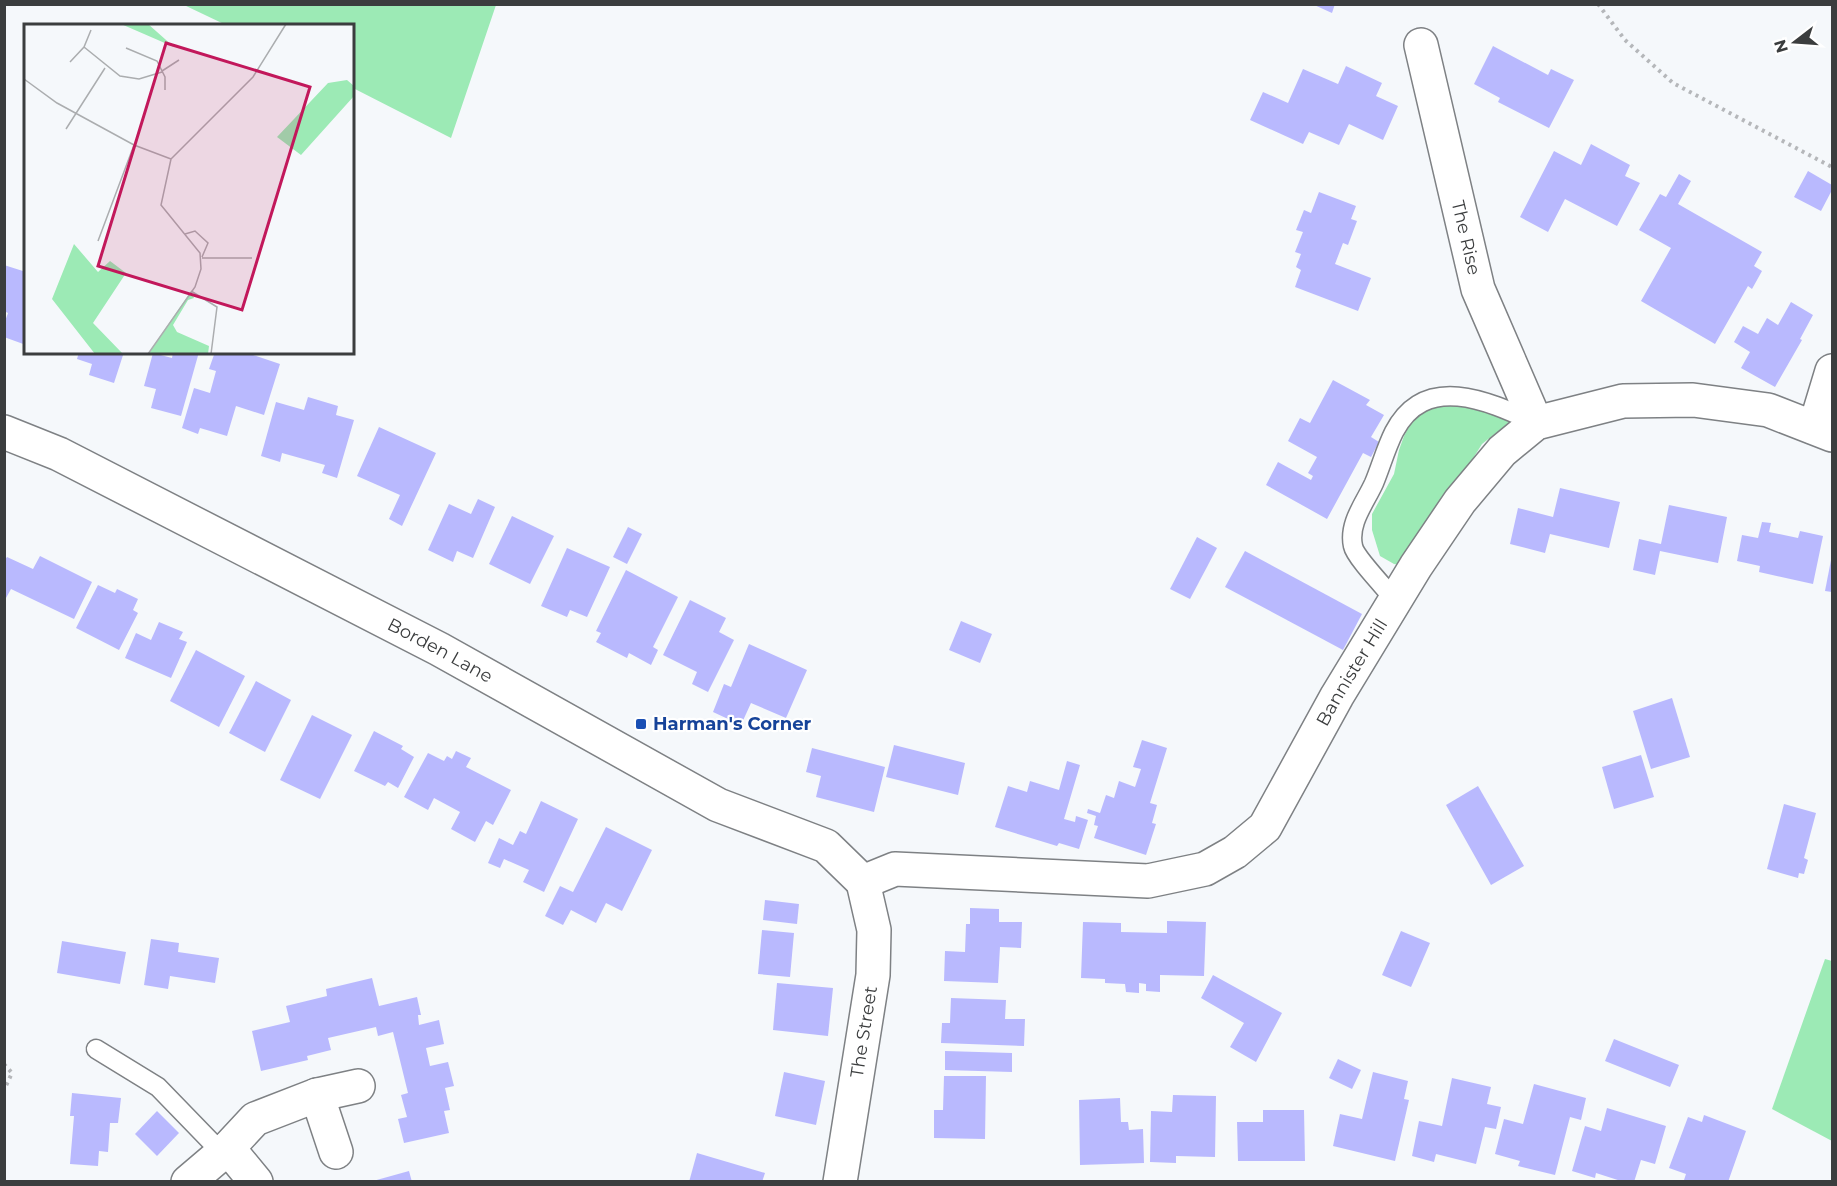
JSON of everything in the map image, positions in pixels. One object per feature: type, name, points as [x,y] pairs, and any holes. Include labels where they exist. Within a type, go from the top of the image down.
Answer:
[{"type":"street","name":"The Rise","points":[[1421,45],[1478,289],[1536,423]]},
{"type":"street","points":[[1823,431],[1820,414],[1833,371]]},
{"type":"street","name":"Bannister Hill","points":[[863,882],[895,869],[1148,881],[1205,869],[1235,852],[1265,827],[1337,696],[1416,566],[1460,501],[1502,451],[1536,423],[1623,401],[1693,400],[1768,410],[1823,431]]},
{"type":"street","name":"Borden Lane","points":[[4,432],[59,454],[439,649],[718,805],[826,846],[863,882]]},
{"type":"street","name":"The Street","points":[[840,1182],[873,975],[874,930],[863,882]]},
{"type":"street","points":[[188,1182],[225,1150],[255,1119],[317,1095],[358,1086]]},
{"type":"street","points":[[317,1095],[336,1152]]},
{"type":"street","points":[[225,1150],[256,1182]]},
{"type":"lane","points":[[1395,600],[1354,549],[1352,533],[1394,431],[1406,413],[1419,402],[1447,395],[1498,405],[1536,423]]},
{"type":"lane","points":[[96,1049],[158,1087],[225,1150]]},
{"type":"path","points":[[1598,4],[1625,40],[1673,82],[1833,167]]},
{"type":"path","points":[[4,1064],[12,1073],[4,1090]]},
{"type":"green space","points":[[184,5],[496,5],[451,138],[354,89],[354,24],[224,24]]},
{"type":"green space","points":[[1448,400],[1515,418],[1482,444],[1406,566],[1394,564],[1380,556],[1372,530],[1372,514],[1394,474],[1404,436],[1416,414]]},
{"type":"green space","points":[[1825,959],[1832,961],[1832,1141],[1772,1109]]},
{"type":"building","points":[[1312,4],[1335,4],[1332,13]]},
{"type":"building","points":[[1493,46],[1548,75],[1551,69],[1574,80],[1549,128],[1498,102],[1500,98],[1474,84]]},
{"type":"building","points":[[1346,66],[1382,83],[1376,96],[1398,106],[1383,140],[1349,124],[1339,145],[1309,132],[1303,144],[1250,120],[1263,92],[1288,103],[1303,69],[1338,84]]},
{"type":"building","points":[[1591,144],[1630,165],[1625,176],[1640,183],[1617,226],[1565,199],[1548,232],[1520,217],[1554,151],[1581,165]]},
{"type":"building","points":[[1808,171],[1832,185],[1832,190],[1821,211],[1794,197]]},
{"type":"building","points":[[1679,174],[1691,181],[1678,204],[1762,252],[1754,266],[1762,271],[1752,289],[1748,286],[1715,344],[1641,301],[1671,248],[1639,230],[1660,194],[1666,197]]},
{"type":"building","points":[[1319,192],[1356,206],[1351,219],[1357,221],[1348,245],[1343,243],[1335,264],[1371,278],[1358,311],[1295,287],[1301,270],[1296,267],[1301,254],[1295,252],[1303,232],[1296,230],[1304,210],[1311,213]]},
{"type":"building","points":[[4,265],[24,271],[24,344],[4,337],[4,324],[8,313],[4,311]]},
{"type":"building","points":[[1791,302],[1813,315],[1800,339],[1802,340],[1775,387],[1741,368],[1750,352],[1734,342],[1743,326],[1758,334],[1767,318],[1778,325]]},
{"type":"building","points":[[78,354],[123,354],[114,383],[89,375],[92,364],[77,359]]},
{"type":"building","points":[[153,354],[172,358],[173,354],[198,354],[181,416],[151,408],[156,389],[144,386]]},
{"type":"building","points":[[214,354],[250,354],[280,364],[264,415],[236,406],[227,436],[200,428],[198,434],[182,428],[194,388],[210,393],[216,371],[209,369]]},
{"type":"building","points":[[1333,380],[1370,400],[1366,405],[1384,415],[1371,437],[1379,442],[1371,457],[1363,453],[1327,519],[1266,485],[1278,462],[1311,480],[1313,476],[1308,473],[1317,457],[1288,441],[1300,418],[1310,423]]},
{"type":"building","points":[[308,397],[338,406],[336,415],[354,420],[337,478],[322,473],[325,465],[282,453],[280,462],[261,456],[276,402],[304,410]]},
{"type":"building","points":[[379,427],[436,453],[402,526],[389,519],[400,495],[357,476]]},
{"type":"building","points":[[1560,488],[1620,502],[1609,548],[1550,534],[1545,553],[1510,544],[1518,508],[1553,517]]},
{"type":"building","points":[[478,499],[495,507],[473,558],[457,551],[453,562],[428,550],[449,504],[471,514]]},
{"type":"building","points":[[1669,505],[1727,517],[1718,563],[1660,551],[1655,575],[1633,570],[1639,539],[1661,544]]},
{"type":"building","points":[[512,516],[554,536],[530,584],[489,564]]},
{"type":"building","points":[[1762,522],[1771,523],[1769,532],[1798,538],[1800,531],[1823,536],[1813,584],[1759,572],[1760,566],[1737,561],[1742,535],[1758,538]]},
{"type":"building","points":[[628,527],[642,534],[627,564],[613,557]]},
{"type":"building","points":[[1197,537],[1217,548],[1190,599],[1170,589]]},
{"type":"building","points":[[567,548],[610,567],[587,617],[570,610],[567,617],[541,606]]},
{"type":"building","points":[[1245,551],[1362,614],[1343,650],[1225,587]]},
{"type":"building","points":[[40,556],[92,582],[74,619],[11,589],[6,598],[4,597],[4,561],[7,557],[33,569]]},
{"type":"building","points":[[1832,560],[1832,592],[1825,591]]},
{"type":"building","points":[[626,570],[678,597],[653,647],[658,650],[651,665],[629,653],[627,658],[596,642],[601,633],[596,631]]},
{"type":"building","points":[[98,585],[115,593],[117,589],[138,599],[133,610],[138,613],[119,650],[76,628]]},
{"type":"building","points":[[690,600],[726,618],[719,632],[734,640],[708,692],[692,684],[697,672],[663,655]]},
{"type":"building","points":[[961,621],[992,634],[980,663],[949,650]]},
{"type":"building","points":[[159,622],[183,632],[179,639],[187,642],[171,678],[125,658],[136,633],[151,640]]},
{"type":"building","points":[[749,644],[807,670],[786,718],[751,703],[741,725],[713,712],[724,684],[731,687]]},
{"type":"building","points":[[196,650],[245,676],[219,727],[170,701]]},
{"type":"building","points":[[256,681],[291,700],[265,752],[229,733]]},
{"type":"building","points":[[1672,698],[1690,757],[1651,769],[1633,711]]},
{"type":"building","points":[[312,715],[352,735],[320,799],[280,780]]},
{"type":"building","points":[[374,731],[403,746],[401,749],[414,757],[398,788],[388,782],[385,786],[354,771]]},
{"type":"building","points":[[1142,740],[1167,748],[1150,803],[1157,805],[1152,823],[1156,824],[1146,855],[1094,838],[1098,826],[1094,825],[1096,816],[1087,813],[1088,809],[1100,813],[1106,795],[1114,798],[1119,781],[1135,787],[1141,769],[1133,767]]},
{"type":"building","points":[[894,745],[965,763],[958,795],[886,777]]},
{"type":"building","points":[[812,748],[885,767],[874,812],[816,797],[821,776],[806,772]]},
{"type":"building","points":[[456,751],[471,758],[466,767],[511,790],[493,825],[486,821],[475,842],[451,829],[460,812],[434,798],[428,810],[404,797],[428,753],[444,761],[447,756],[452,759]]},
{"type":"building","points":[[1641,755],[1654,797],[1614,809],[1602,767]]},
{"type":"building","points":[[1067,761],[1080,765],[1064,819],[1075,822],[1076,816],[1088,820],[1079,849],[1059,843],[1057,846],[995,827],[1008,786],[1027,792],[1030,781],[1059,790]]},
{"type":"building","points":[[1478,786],[1524,866],[1491,885],[1446,805]]},
{"type":"building","points":[[541,801],[578,819],[544,892],[523,882],[529,870],[504,859],[500,868],[488,863],[499,838],[513,845],[520,831],[526,834]]},
{"type":"building","points":[[1784,804],[1816,813],[1804,858],[1808,860],[1804,874],[1799,873],[1798,878],[1767,869]]},
{"type":"building","points":[[606,827],[652,850],[622,911],[606,903],[596,923],[571,910],[563,925],[545,916],[560,886],[573,892]]},
{"type":"building","points":[[765,900],[799,904],[797,924],[763,920]]},
{"type":"building","points":[[970,908],[999,909],[999,922],[1022,922],[1021,948],[1000,947],[998,983],[944,981],[945,951],[965,952],[966,924],[970,924]]},
{"type":"building","points":[[1167,921],[1206,922],[1204,976],[1160,975],[1160,992],[1146,991],[1146,984],[1139,983],[1139,993],[1126,992],[1125,984],[1105,983],[1105,979],[1081,978],[1083,922],[1121,923],[1121,932],[1167,933]]},
{"type":"building","points":[[762,930],[794,933],[790,977],[758,974]]},
{"type":"building","points":[[1401,931],[1430,943],[1411,987],[1382,975]]},
{"type":"building","points":[[151,939],[179,943],[178,952],[219,958],[215,983],[170,976],[168,989],[144,985]]},
{"type":"building","points":[[62,941],[126,952],[120,984],[57,973]]},
{"type":"building","points":[[1213,975],[1282,1013],[1256,1062],[1230,1047],[1244,1023],[1201,998]]},
{"type":"building","points":[[372,978],[379,1006],[417,997],[421,1015],[418,1015],[419,1025],[439,1020],[444,1044],[426,1048],[430,1066],[448,1062],[454,1086],[445,1088],[450,1110],[444,1111],[449,1133],[404,1143],[398,1119],[407,1117],[401,1095],[408,1093],[393,1032],[378,1036],[376,1027],[328,1038],[331,1050],[307,1056],[308,1060],[261,1071],[252,1031],[290,1022],[286,1006],[327,996],[326,989]]},
{"type":"building","points":[[777,983],[833,988],[828,1036],[773,1030]]},
{"type":"building","points":[[951,998],[1006,1000],[1005,1019],[1025,1019],[1024,1046],[941,1043],[942,1023],[950,1023]]},
{"type":"building","points":[[1614,1039],[1679,1065],[1670,1087],[1605,1061]]},
{"type":"building","points":[[945,1051],[1012,1053],[1012,1072],[945,1070]]},
{"type":"building","points":[[1338,1059],[1361,1070],[1352,1089],[1329,1078]]},
{"type":"building","points":[[784,1072],[825,1081],[816,1125],[775,1116]]},
{"type":"building","points":[[1373,1072],[1408,1081],[1404,1099],[1409,1100],[1395,1161],[1333,1146],[1340,1114],[1362,1119]]},
{"type":"building","points":[[944,1076],[986,1076],[985,1139],[934,1138],[934,1110],[943,1110]]},
{"type":"building","points":[[1452,1078],[1491,1087],[1487,1104],[1501,1107],[1496,1129],[1485,1127],[1476,1164],[1436,1154],[1434,1162],[1412,1156],[1419,1121],[1442,1126]]},
{"type":"building","points":[[1534,1084],[1586,1098],[1581,1120],[1570,1117],[1555,1175],[1518,1166],[1520,1161],[1495,1154],[1504,1119],[1523,1124]]},
{"type":"building","points":[[72,1093],[121,1098],[118,1123],[110,1123],[108,1152],[99,1151],[98,1166],[70,1164],[74,1116],[70,1116]]},
{"type":"building","points":[[1173,1095],[1216,1096],[1215,1157],[1176,1156],[1176,1163],[1150,1162],[1151,1111],[1172,1112]]},
{"type":"building","points":[[1120,1098],[1121,1122],[1128,1122],[1129,1130],[1143,1129],[1144,1163],[1080,1165],[1079,1100]]},
{"type":"building","points":[[1607,1108],[1666,1126],[1655,1164],[1641,1160],[1634,1182],[1624,1182],[1596,1173],[1595,1178],[1572,1171],[1585,1126],[1601,1131]]},
{"type":"building","points":[[1263,1110],[1304,1110],[1305,1161],[1238,1161],[1237,1122],[1263,1122]]},
{"type":"building","points":[[157,1111],[179,1133],[157,1156],[135,1134]]},
{"type":"building","points":[[1704,1115],[1746,1131],[1728,1182],[1688,1182],[1684,1180],[1686,1174],[1669,1168],[1688,1117],[1702,1122]]},
{"type":"building","points":[[697,1153],[765,1173],[762,1182],[689,1182]]},
{"type":"building","points":[[409,1171],[412,1182],[373,1182],[373,1181]]},
{"type":"place","name":"Harman's Corner","points":[[641,724]]}]
